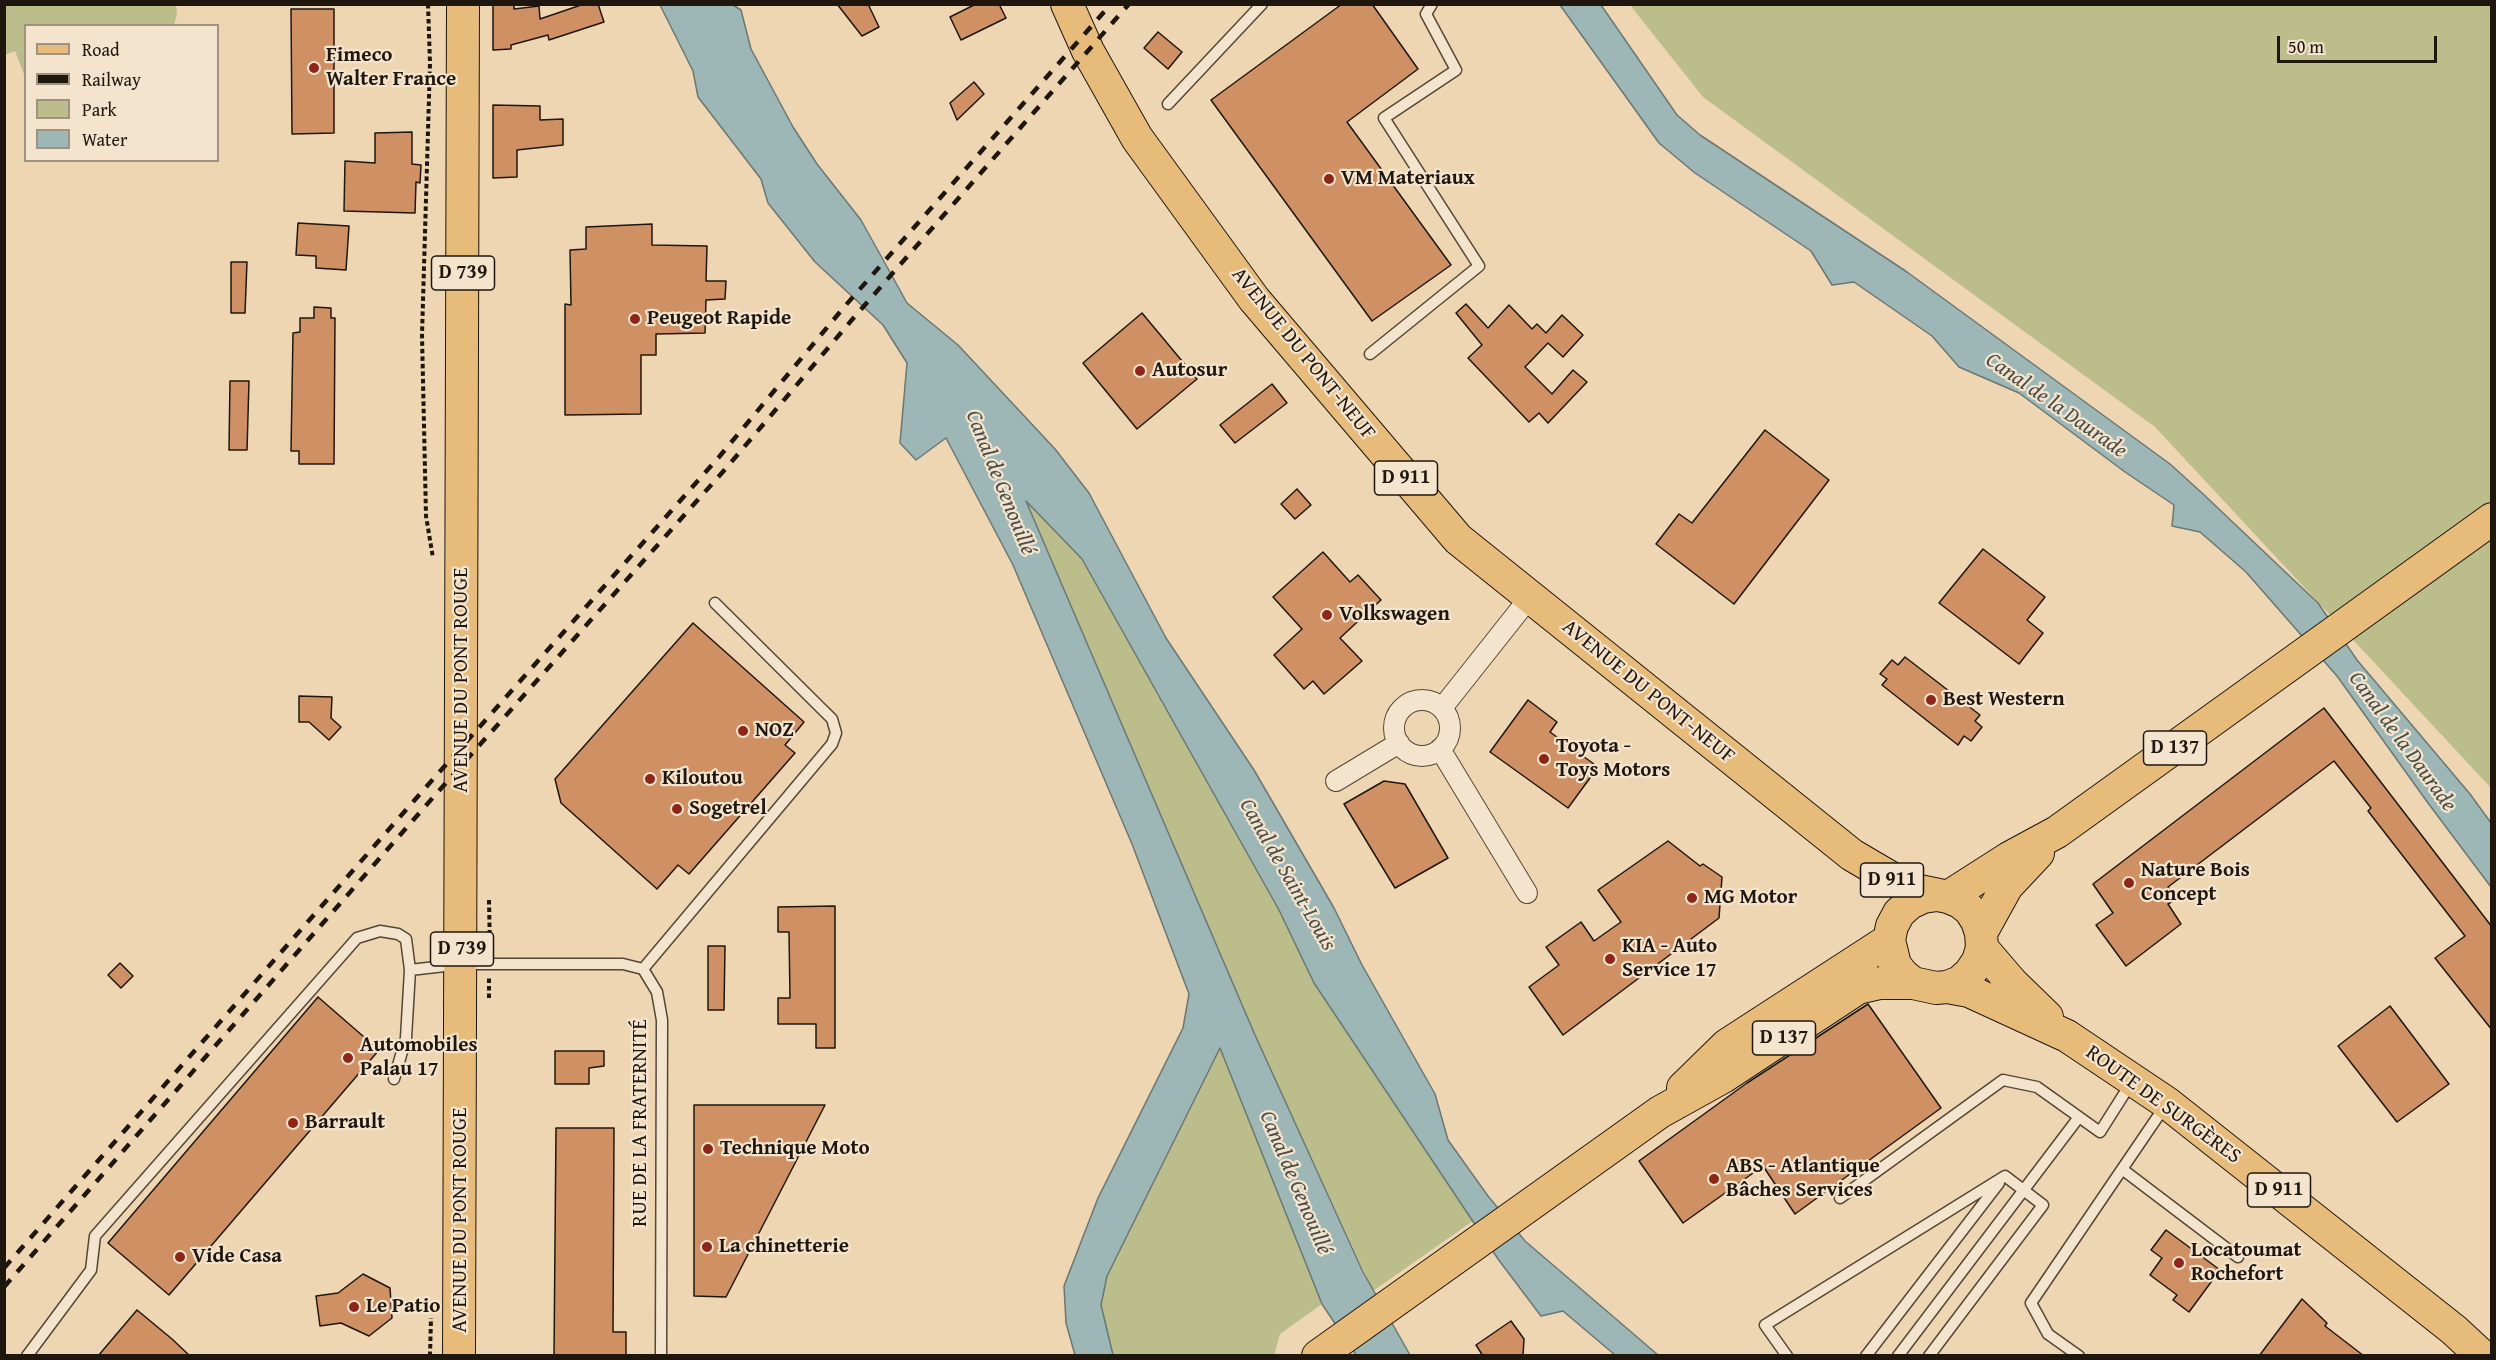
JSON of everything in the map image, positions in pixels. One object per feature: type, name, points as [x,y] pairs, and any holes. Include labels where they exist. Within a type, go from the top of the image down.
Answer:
[{"type":"main road","name":"AVENUE DU PONT ROUGE","points":[[459,1356],[464,4]]},
{"type":"main road","name":"AVENUE DU PONT-NEUF","points":[[1067,4],[1088,51],[1137,138],[1254,299],[1458,539],[1852,855]]},
{"type":"main road","name":"D 137","points":[[1943,896],[2057,832],[2492,519]]},
{"type":"main road","name":"D 137","points":[[1981,941],[2007,886],[2057,832]]},
{"type":"main road","name":"D 911","points":[[1852,855],[1910,889],[1943,896]]},
{"type":"main road","name":"D 911","points":[[1852,855],[1881,900],[1891,933]]},
{"type":"main road","points":[[1943,896],[1960,902],[1970,910],[1977,921],[1981,941],[1978,962],[1960,982],[1947,987],[1924,987],[1913,982],[1895,964],[1891,933],[1899,913],[1910,903],[1923,897],[1943,896]]},
{"type":"main road","name":"D 137","points":[[1660,1112],[1726,1045],[1891,933]]},
{"type":"main road","name":"D 911","points":[[1981,941],[2012,983],[2067,1036]]},
{"type":"main road","name":"D 137","points":[[1328,1348],[1660,1112],[1724,1077],[1858,988],[1880,983],[1913,982]]},
{"type":"main road","name":"D 911","points":[[1947,987],[1970,991],[2067,1036]]},
{"type":"main road","name":"ROUTE DE SURGÈRES","points":[[2067,1036],[2167,1103],[2454,1329],[2482,1356]]},
{"type":"street","points":[[1442,708],[1530,597]]},
{"type":"street","points":[[1426,700],[1442,708],[1448,716],[1449,734],[1440,749],[1423,756],[1414,754],[1399,743],[1394,726],[1396,717],[1408,703],[1426,700]]},
{"type":"street","points":[[1336,780],[1399,743]]},
{"type":"street","points":[[1440,749],[1527,893]]},
{"type":"lane","points":[[1168,104],[1262,4]]},
{"type":"lane","points":[[1371,354],[1479,266],[1384,118],[1456,70],[1426,14],[1432,4]]},
{"type":"lane","points":[[411,969],[462,964],[623,964],[643,969],[832,744],[836,733],[832,719],[715,603]]},
{"type":"lane","points":[[27,1356],[91,1270],[95,1236],[357,938],[380,931],[398,934],[406,939],[411,969],[406,1038],[394,1079]]},
{"type":"lane","name":"RUE DE LA FRATERNITÉ","points":[[643,969],[657,992],[662,1020],[661,1356]]},
{"type":"lane","points":[[1840,1198],[2003,1080],[2037,1087],[2100,1132],[2133,1080]]},
{"type":"lane","points":[[2079,1356],[2048,1334],[2031,1304],[2167,1103]]},
{"type":"lane","points":[[1898,1356],[2079,1117]]},
{"type":"lane","points":[[2122,1169],[2238,1257]]},
{"type":"lane","points":[[1929,1356],[2043,1205],[2005,1176]]},
{"type":"lane","points":[[1787,1356],[1765,1325],[2005,1176]]},
{"type":"lane","points":[[1866,1356],[2005,1176]]},
{"type":"path","points":[[428,4],[430,63],[422,334],[426,505],[435,568]]},
{"type":"path","points":[[430,1356],[432,1308]]},
{"type":"green space","points":[[5,4],[176,5],[177,14],[174,24],[24,24],[24,74],[15,51],[5,55]]},
{"type":"green space","points":[[1630,5],[2491,5],[2491,788],[2155,427],[1703,97]]},
{"type":"green space","points":[[1025,499],[1082,559],[1279,910],[1314,983],[1473,1221],[1373,1291],[1255,1035]]},
{"type":"green space","points":[[1220,1048],[1322,1304],[1280,1334],[1274,1356],[1113,1355],[1101,1305],[1107,1276]]},
{"type":"water","points":[[660,5],[733,5],[741,10],[751,49],[793,127],[817,164],[861,220],[907,303],[958,345],[1055,449],[1089,493],[1166,638],[1254,770],[1334,908],[1362,965],[1435,1094],[1448,1140],[1488,1196],[1525,1241],[1658,1355],[1615,1355],[1563,1311],[1541,1316],[1498,1259],[1314,983],[1279,910],[1082,559],[1026,501],[1255,1035],[1363,1272],[1410,1355],[1356,1355],[1322,1304],[1220,1048],[1107,1276],[1101,1305],[1113,1355],[1075,1355],[1066,1323],[1064,1286],[1098,1198],[1183,1028],[1189,994],[1132,844],[1013,565],[946,438],[916,460],[900,443],[907,363],[883,325],[815,262],[768,203],[761,179],[698,97],[693,71]]},
{"type":"water","name":"Canal de la Daurade","points":[[1560,5],[1601,5],[1677,115],[1700,135],[1907,272],[2170,464],[2202,493],[2318,603],[2357,660],[2470,794],[2491,823],[2491,887],[2337,676],[2246,572],[2200,532],[2172,526],[2174,505],[2125,472],[2019,393],[1959,367],[1932,336],[1854,282],[1832,285],[1811,251],[1695,173],[1659,143]]},
{"type":"building","points":[[493,4],[514,4],[514,9],[539,6],[540,19],[584,4],[598,4],[604,22],[549,40],[548,35],[511,45],[511,49],[493,50]]},
{"type":"building","points":[[837,4],[868,4],[879,27],[862,36]]},
{"type":"building","points":[[976,4],[999,4],[1006,18],[961,40],[950,17]]},
{"type":"building","name":"VM Materiaux","points":[[1342,4],[1372,4],[1418,69],[1347,122],[1451,265],[1372,321],[1211,100]]},
{"type":"building","points":[[291,9],[334,9],[334,133],[292,134]]},
{"type":"building","points":[[1158,32],[1182,52],[1168,69],[1144,48]]},
{"type":"building","points":[[974,82],[984,94],[957,120],[950,103]]},
{"type":"building","points":[[493,105],[540,106],[540,120],[563,119],[563,145],[517,150],[517,177],[493,178]]},
{"type":"building","points":[[412,132],[412,164],[421,165],[420,183],[416,182],[415,213],[344,211],[345,161],[375,163],[375,133]]},
{"type":"building","points":[[298,223],[349,226],[346,270],[316,268],[316,256],[296,255]]},
{"type":"building","name":"Peugeot Rapide","points":[[652,224],[652,245],[707,246],[706,281],[726,281],[725,299],[706,300],[705,333],[656,334],[656,355],[641,355],[641,414],[565,415],[565,304],[571,305],[570,250],[586,249],[586,227]]},
{"type":"building","points":[[231,262],[247,262],[245,313],[231,313]]},
{"type":"building","points":[[1466,304],[1488,328],[1509,305],[1532,329],[1537,324],[1546,333],[1562,315],[1583,335],[1563,357],[1548,343],[1525,367],[1552,394],[1573,370],[1587,382],[1548,423],[1539,413],[1529,422],[1468,358],[1482,345],[1456,313]]},
{"type":"building","points":[[314,307],[331,308],[331,318],[335,318],[334,464],[299,464],[299,451],[291,451],[293,333],[300,332],[300,318],[314,318]]},
{"type":"building","name":"Autosur","points":[[1142,313],[1197,379],[1137,429],[1083,363]]},
{"type":"building","points":[[230,381],[249,381],[247,450],[229,450]]},
{"type":"building","points":[[1272,384],[1287,403],[1235,443],[1220,425]]},
{"type":"building","points":[[1765,430],[1829,480],[1734,604],[1656,544],[1679,514],[1692,523]]},
{"type":"building","points":[[1297,489],[1311,505],[1295,519],[1281,504]]},
{"type":"building","points":[[1983,549],[2045,597],[2027,620],[2043,633],[2019,664],[1939,603]]},
{"type":"building","name":"Volkswagen","points":[[1323,552],[1350,582],[1358,575],[1381,600],[1340,638],[1362,661],[1324,694],[1313,681],[1304,689],[1274,655],[1302,629],[1273,597]]},
{"type":"building","points":[[693,623],[804,722],[785,745],[795,753],[689,874],[678,865],[657,889],[561,803],[555,779]]},
{"type":"building","name":"Best Western","points":[[1905,657],[1980,715],[1975,721],[1982,727],[1971,741],[1964,736],[1958,745],[1882,685],[1887,679],[1880,674],[1892,660],[1898,665]]},
{"type":"building","points":[[299,696],[332,697],[331,718],[341,727],[329,740],[309,722],[299,722]]},
{"type":"building","name":"Toyota - Toys Motors","points":[[1528,700],[1557,722],[1550,732],[1598,767],[1568,808],[1490,752]]},
{"type":"building","points":[[2324,708],[2492,927],[2492,1030],[2435,958],[2465,936],[2368,811],[2371,808],[2334,761],[2168,887],[2176,899],[2168,904],[2181,924],[2126,966],[2096,925],[2113,913],[2093,884]]},
{"type":"building","points":[[1384,781],[1405,784],[1448,858],[1395,888],[1344,804]]},
{"type":"building","points":[[1668,841],[1700,866],[1703,864],[1722,877],[1719,918],[1563,1035],[1529,987],[1559,965],[1546,947],[1581,922],[1594,941],[1621,922],[1598,890]]},
{"type":"building","points":[[835,906],[835,1048],[816,1048],[816,1024],[778,1024],[778,998],[790,998],[789,932],[778,932],[778,907]]},
{"type":"building","points":[[708,946],[725,946],[724,1010],[708,1010]]},
{"type":"building","points":[[120,963],[133,976],[121,988],[108,975]]},
{"type":"building","points":[[318,997],[379,1050],[169,1295],[108,1243]]},
{"type":"building","points":[[1868,1004],[1941,1108],[1795,1214],[1763,1166],[1683,1223],[1639,1161],[1747,1083]]},
{"type":"building","points":[[2390,1006],[2449,1084],[2397,1122],[2338,1046]]},
{"type":"building","points":[[555,1051],[604,1051],[604,1066],[589,1068],[589,1084],[555,1084]]},
{"type":"building","points":[[694,1105],[825,1105],[726,1297],[694,1296]]},
{"type":"building","points":[[556,1128],[614,1128],[613,1332],[626,1332],[626,1356],[554,1356]]},
{"type":"building","points":[[2166,1230],[2220,1270],[2189,1312],[2173,1300],[2177,1295],[2150,1275],[2162,1258],[2151,1250]]},
{"type":"building","name":"Le Patio","points":[[363,1274],[390,1288],[392,1318],[369,1336],[341,1323],[320,1326],[316,1296],[338,1293]]},
{"type":"building","points":[[2302,1299],[2327,1323],[2325,1326],[2364,1356],[2259,1356]]},
{"type":"building","points":[[137,1310],[172,1339],[190,1356],[98,1356]]},
{"type":"building","points":[[1511,1321],[1524,1339],[1523,1356],[1483,1356],[1476,1345]]},
{"type":"railway","points":[[4,1268],[719,457],[845,306],[1111,4]]},
{"type":"railway","points":[[4,1287],[436,794],[728,466],[856,315],[1129,4]]},
{"type":"place","name":"Fimeco Walter France","points":[[314,68]]},
{"type":"place","name":"VM Materiaux","points":[[1329,179]]},
{"type":"place","name":"Peugeot Rapide","points":[[635,319]]},
{"type":"place","name":"Autosur","points":[[1140,371]]},
{"type":"place","name":"Volkswagen","points":[[1327,615]]},
{"type":"place","name":"Best Western","points":[[1931,700]]},
{"type":"place","name":"NOZ","points":[[743,731]]},
{"type":"place","name":"Toyota - Toys Motors","points":[[1544,759]]},
{"type":"place","name":"Kiloutou","points":[[650,779]]},
{"type":"place","name":"Sogetrel","points":[[677,809]]},
{"type":"place","name":"Nature Bois Concept","points":[[2129,883]]},
{"type":"place","name":"MG Motor","points":[[1692,898]]},
{"type":"place","name":"KIA - Auto Service 17","points":[[1610,959]]},
{"type":"place","name":"Automobiles Palau 17","points":[[348,1058]]},
{"type":"place","name":"Barrault","points":[[293,1123]]},
{"type":"place","name":"Technique Moto","points":[[708,1149]]},
{"type":"place","name":"ABS - Atlantique Bâches Services","points":[[1714,1179]]},
{"type":"place","name":"La chinetterie","points":[[707,1247]]},
{"type":"place","name":"Vide Casa","points":[[180,1257]]},
{"type":"place","name":"Locatoumat Rochefort","points":[[2179,1263]]},
{"type":"place","name":"Le Patio","points":[[354,1307]]},
{"type":"water label","name":"Canal de Genouillé","points":[[1000,483]]},
{"type":"water label","name":"Canal de Saint-Louis","points":[[1287,875]]},
{"type":"water label","name":"Canal de Genouillé","points":[[1295,1183]]}]
